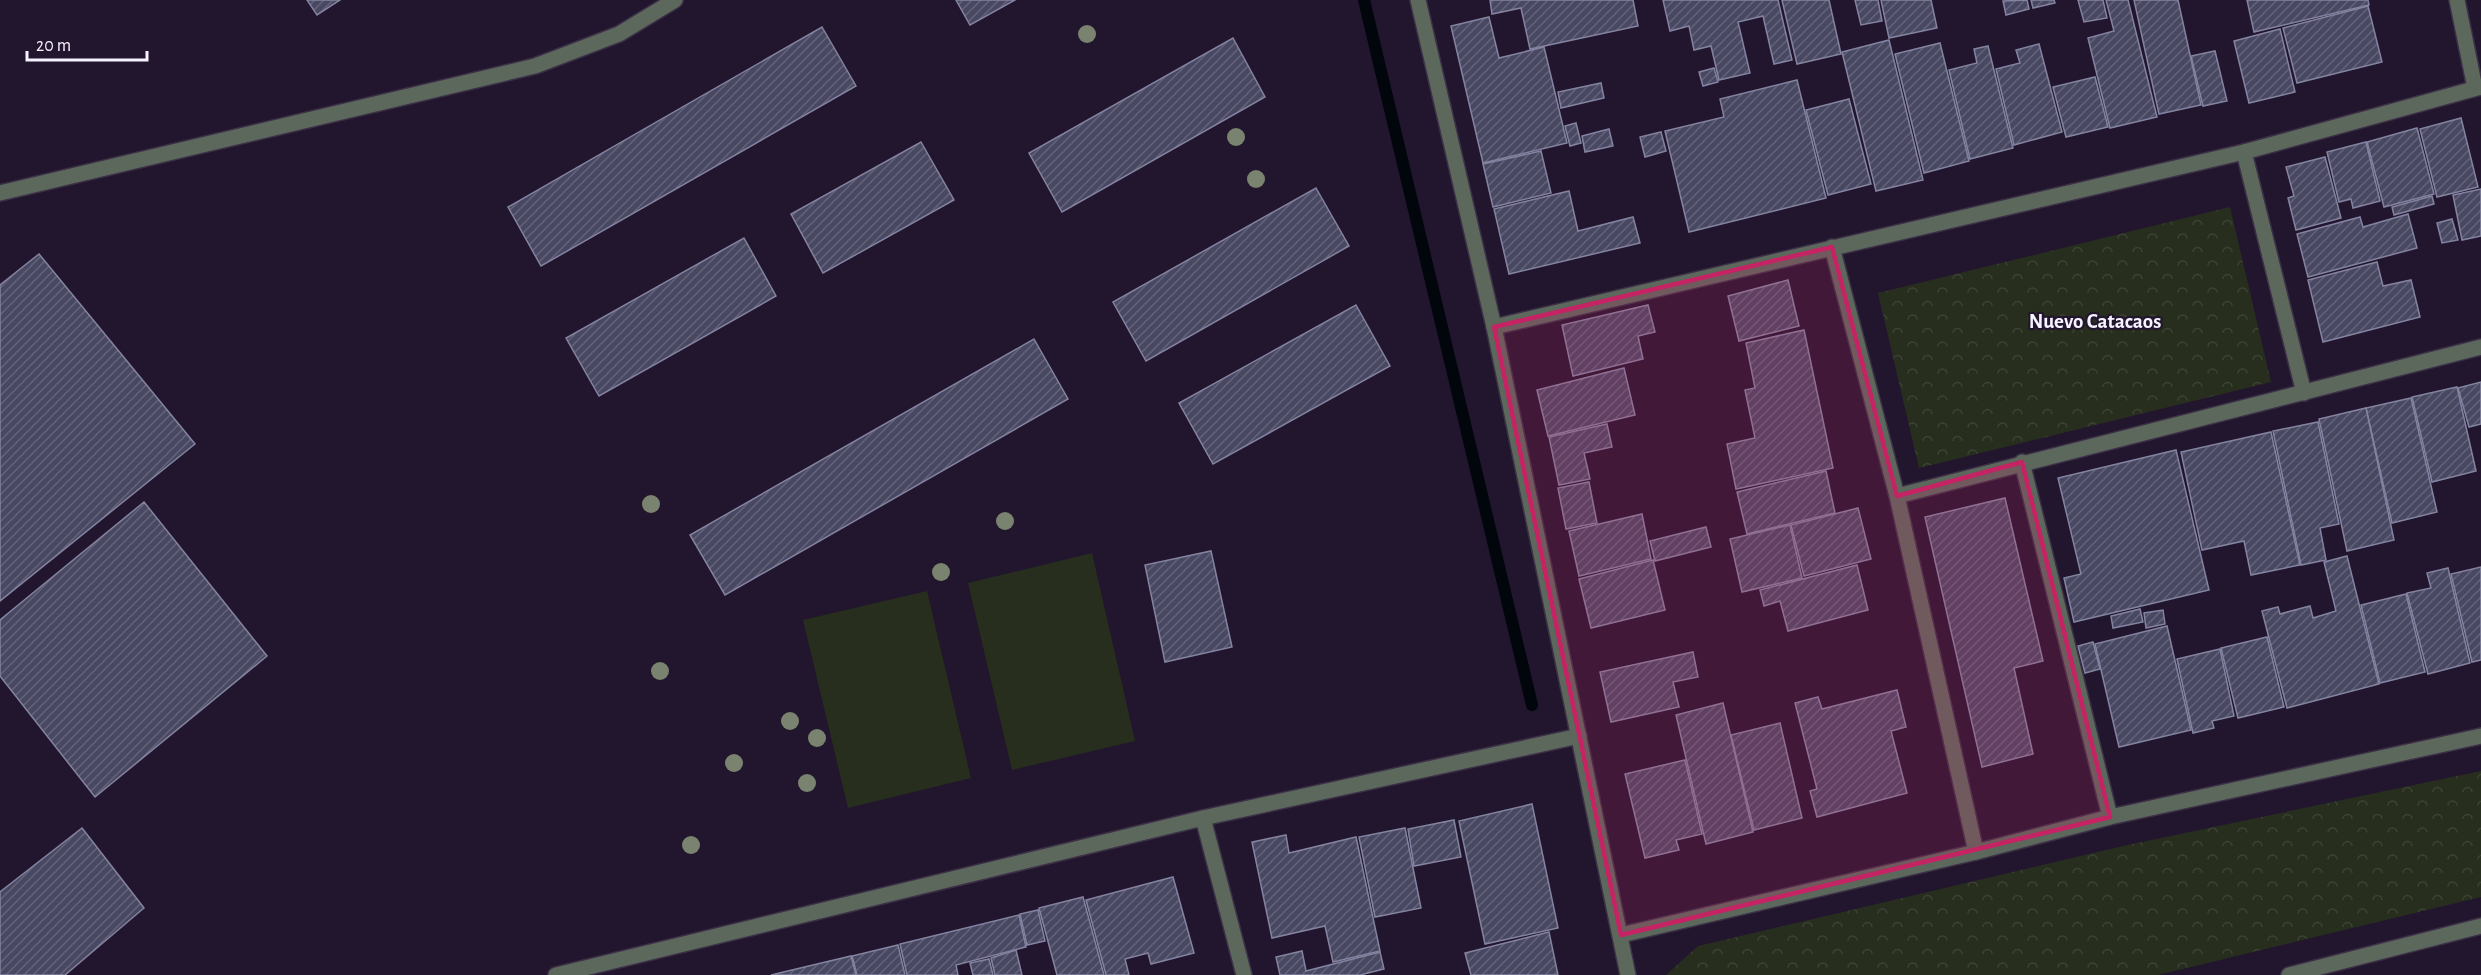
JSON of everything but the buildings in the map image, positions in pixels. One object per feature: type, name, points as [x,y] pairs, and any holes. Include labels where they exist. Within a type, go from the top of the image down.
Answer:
[{"type":"street","points":[[0,193],[535,66],[619,34],[675,0]]},
{"type":"street","points":[[1418,0],[1494,327],[1628,975]]},
{"type":"street","points":[[1494,327],[2244,152],[2478,88],[2457,0]]},
{"type":"street","points":[[2244,152],[2304,393]]},
{"type":"street","points":[[1832,247],[1897,496],[1976,852]]},
{"type":"street","points":[[1897,496],[2022,462],[2481,347]]},
{"type":"street","points":[[2022,462],[2110,817]]},
{"type":"street","points":[[556,975],[1203,818],[1579,736]]},
{"type":"street","points":[[1621,935],[1976,852],[2110,817],[2481,736]]},
{"type":"street","points":[[1203,818],[1245,975]]},
{"type":"street","points":[[2289,975],[2481,926]]},
{"type":"highlighted area","points":[[1832,247],[1897,496],[2022,462],[2110,817],[1621,935],[1494,327]]},
{"type":"green space","points":[[2230,207],[2271,382],[1919,468],[1878,293]]},
{"type":"green space","points":[[1092,553],[1135,741],[1012,770],[968,583]]},
{"type":"green space","points":[[927,591],[971,778],[848,808],[803,620]]},
{"type":"green space","points":[[2481,771],[2481,897],[2158,975],[1666,975],[1698,946],[2123,846]]},
{"type":"waterway","points":[[1364,0],[1532,705]]},
{"type":"district","name":"Nuevo Catacaos","points":[[2095,321]]}]
